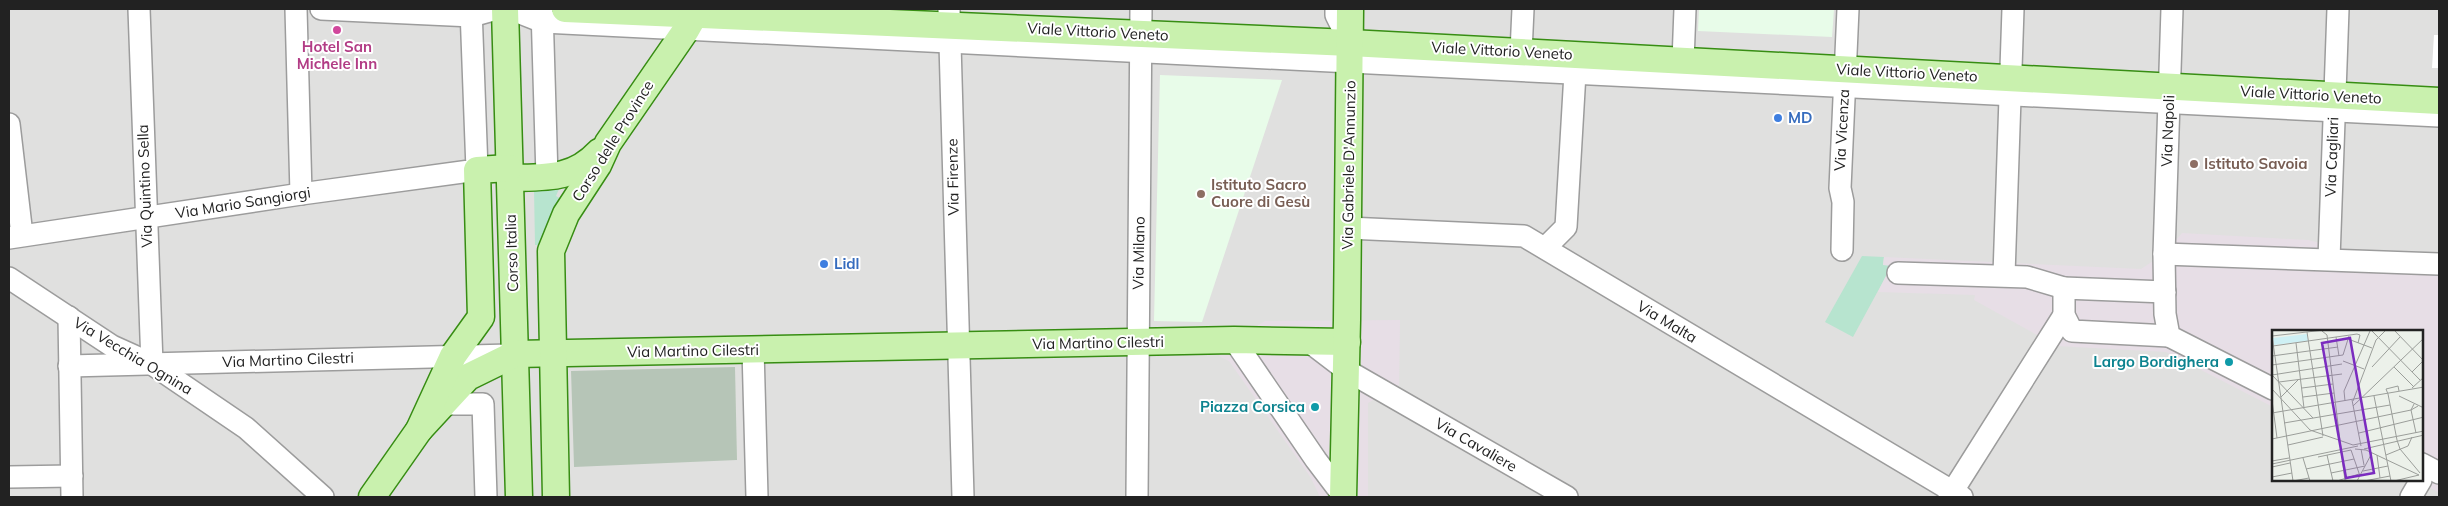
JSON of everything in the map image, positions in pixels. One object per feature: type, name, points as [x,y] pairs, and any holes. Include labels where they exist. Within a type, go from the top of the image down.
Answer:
[{"type":"main road","name":"Corso Italia","points":[[505,9],[519,497]]},
{"type":"main road","name":"Viale Vittorio Veneto","points":[[565,9],[693,18],[1141,31],[1350,53],[1521,52],[1683,61],[1845,78],[2010,87],[2334,103],[2439,102]]},
{"type":"main road","name":"Via Gabriele D'Annunzio","points":[[1343,496],[1347,331],[1350,9]]},
{"type":"main road","name":"Corso delle Province","points":[[552,353],[551,251],[566,214],[598,165],[608,143],[693,18]]},
{"type":"main road","points":[[419,430],[453,356],[481,317],[477,170],[547,177],[570,173],[590,162],[608,143]]},
{"type":"main road","name":"Via Martino Cilestri","points":[[515,354],[1234,340],[1308,341],[1347,331]]},
{"type":"main road","points":[[552,353],[556,497]]},
{"type":"main road","points":[[372,497],[419,430],[468,377],[515,354]]},
{"type":"street","name":"Via Quintino Sella","points":[[139,9],[152,364]]},
{"type":"street","points":[[296,9],[301,194]]},
{"type":"street","points":[[321,9],[472,12],[497,9]]},
{"type":"street","points":[[510,9],[542,16],[693,18]]},
{"type":"street","points":[[1336,9],[1336,15],[1350,53],[1575,73],[1845,78]]},
{"type":"street","points":[[1521,52],[1523,9]]},
{"type":"street","points":[[1683,61],[1686,9]]},
{"type":"street","name":"Via Vicenza","points":[[1842,250],[1843,202],[1840,188],[1848,9]]},
{"type":"street","points":[[2004,269],[2013,9]]},
{"type":"street","name":"Via Napoli","points":[[2169,336],[2164,254],[2172,9]]},
{"type":"street","name":"Via Cagliari","points":[[2328,252],[2338,9]]},
{"type":"street","points":[[472,12],[477,170]]},
{"type":"street","points":[[542,16],[547,177]]},
{"type":"street","name":"Via Firenze","points":[[949,26],[957,346],[963,497]]},
{"type":"street","name":"Via Milano","points":[[1137,497],[1141,31]]},
{"type":"street","points":[[1545,248],[1566,227],[1575,73]]},
{"type":"street","points":[[2334,103],[2439,116]]},
{"type":"street","points":[[9,124],[15,236]]},
{"type":"street","name":"Via Mario Sangiorgi","points":[[15,236],[477,170]]},
{"type":"street","name":"Via Malta","points":[[1348,228],[1524,236],[1954,495]]},
{"type":"street","points":[[2164,254],[2328,252],[2439,264]]},
{"type":"street","points":[[1898,273],[2004,269],[2064,288],[2165,292]]},
{"type":"street","name":"Via Vecchia Ognina","points":[[9,278],[112,346],[152,364],[246,428],[323,497]]},
{"type":"street","points":[[2064,288],[2064,315],[2072,331],[2169,336],[2272,388]]},
{"type":"street","points":[[1954,495],[2064,315]]},
{"type":"street","points":[[9,477],[72,487],[68,317]]},
{"type":"street","points":[[1234,340],[1316,460],[1343,496]]},
{"type":"street","name":"Via Cavaliere","points":[[1308,341],[1346,370],[1566,497]]},
{"type":"street","points":[[752,349],[757,497]]},
{"type":"street","name":"Via Martino Cilestri","points":[[69,366],[515,354]]},
{"type":"street","points":[[444,404],[483,404],[486,497]]},
{"type":"shaded area","points":[[9,9],[2439,9],[2439,497],[9,497]]},
{"type":"shaded area","points":[[1699,9],[1834,9],[1832,37],[1698,31]]},
{"type":"shaded area","name":"Istituto Sacro Cuore di Gesù","points":[[1160,75],[1282,80],[1202,322],[1154,321]]},
{"type":"shaded area","points":[[559,189],[556,196],[563,200],[543,245],[535,245],[534,190]]},
{"type":"shaded area","name":"Largo Bordighera","points":[[2182,233],[2308,240],[2345,249],[2439,254],[2439,493],[2420,481],[2423,481],[2423,330],[2272,330],[2272,406],[2166,352],[2057,346],[1974,300],[1975,295],[1878,292],[1891,266],[1883,265],[1884,257],[2141,269],[2164,254]]},
{"type":"shaded area","points":[[1862,256],[1884,257],[1883,265],[1892,265],[1853,337],[1825,322]]},
{"type":"shaded area","name":"Piazza Corsica","points":[[1400,320],[1399,385],[1368,403],[1368,497],[1320,497],[1311,478],[1229,361],[1219,356],[1234,340],[1265,321]]},
{"type":"shaded area","points":[[735,367],[737,460],[574,467],[571,371]]},
{"type":"pier","points":[[2434,35],[2439,35],[2439,68],[2432,68]]},
{"type":"place","name":"Hotel San Michele Inn","points":[[337,30]]},
{"type":"place","name":"MD","points":[[1778,118]]},
{"type":"place","name":"Istituto Savoia","points":[[2194,164]]},
{"type":"place","name":"Istituto Sacro Cuore di Gesù","points":[[1201,194]]},
{"type":"place","name":"Lidl","points":[[824,264]]},
{"type":"place","name":"Largo Bordighera","points":[[2229,362]]},
{"type":"place","name":"Piazza Corsica","points":[[1315,407]]}]
